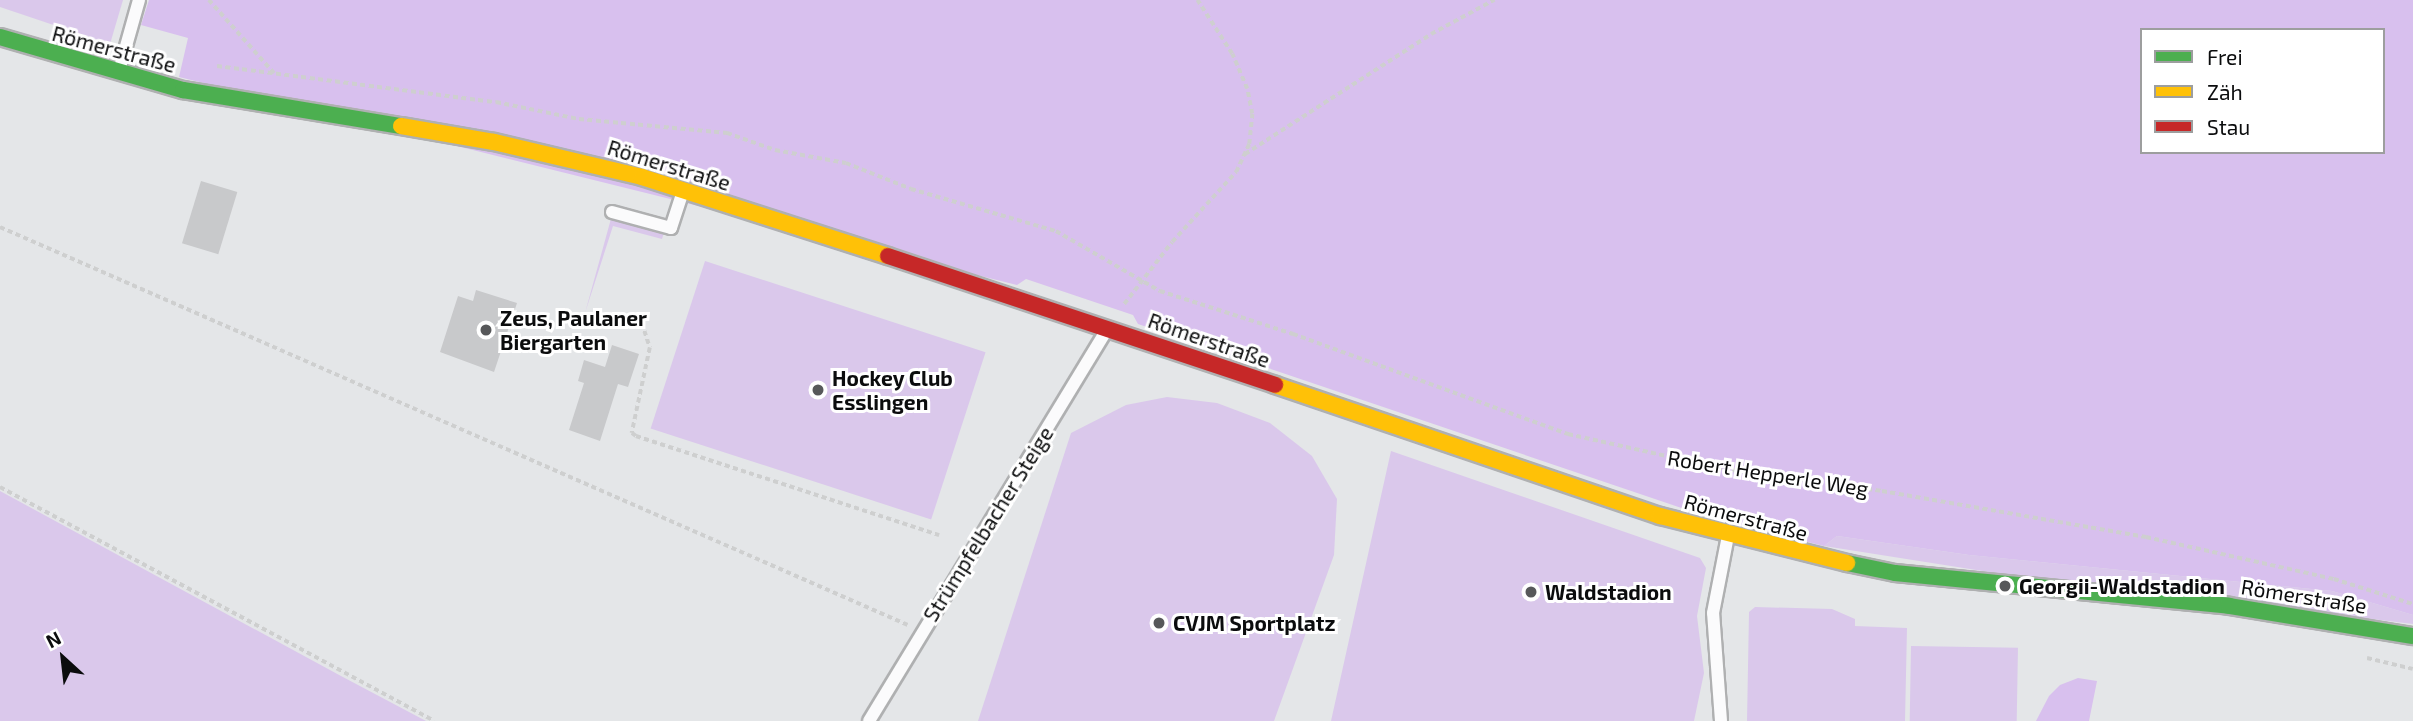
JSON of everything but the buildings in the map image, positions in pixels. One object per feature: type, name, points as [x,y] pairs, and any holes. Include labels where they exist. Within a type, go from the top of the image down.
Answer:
[{"type":"street","name":"Römerstraße","points":[[0,37],[118,75],[221,98],[522,148],[683,190],[1108,327],[1728,536],[1895,573],[2241,607],[2413,636]]},
{"type":"lane","points":[[118,75],[139,0]]},
{"type":"lane","points":[[612,212],[671,228],[683,190]]},
{"type":"lane","name":"Strümpfelbacher Steige","points":[[869,721],[1108,327]]},
{"type":"lane","points":[[1721,721],[1713,613],[1728,536]]},
{"type":"path","points":[[209,0],[275,75]]},
{"type":"path","points":[[1140,281],[1230,180],[1245,154],[1252,123],[1247,89],[1231,54],[1198,0]]},
{"type":"path","points":[[1245,154],[1420,41],[1494,0]]},
{"type":"path","name":"Robert Hepperle Weg","points":[[216,66],[496,102],[579,120],[727,133],[775,150],[846,163],[911,189],[1056,231],[1140,281],[1568,434],[1724,469],[1882,491],[2146,537],[2334,579],[2413,604]]},
{"type":"path","points":[[0,227],[921,632]]},
{"type":"path","points":[[642,323],[650,348],[632,433],[939,535]]},
{"type":"path","points":[[0,487],[434,721]]},
{"type":"shaded area","points":[[0,0],[123,0],[110,44],[0,7]]},
{"type":"shaded area","points":[[149,0],[2413,0],[2413,615],[2332,591],[1969,555],[1837,536],[1824,546],[1714,519],[1138,324],[1133,315],[1026,279],[1017,285],[179,77],[188,38],[141,25]]},
{"type":"shaded area","points":[[612,215],[665,229],[662,239],[613,226],[585,313]]},
{"type":"shaded area","name":"Hockey Club Esslingen","points":[[705,261],[986,352],[931,520],[651,428]]},
{"type":"shaded area","name":"CVJM Sportplatz","points":[[1167,397],[1217,403],[1270,423],[1312,456],[1337,499],[1334,555],[1274,721],[978,721],[1071,433],[1126,405]]},
{"type":"shaded area","name":"Waldstadion","points":[[1391,451],[1700,558],[1706,568],[1697,616],[1704,673],[1694,721],[1331,721]]},
{"type":"shaded area","points":[[0,491],[341,676],[426,721],[0,721]]},
{"type":"shaded area","points":[[1837,536],[1969,555],[2332,591],[2413,615],[2413,624],[1989,572],[1824,546]]},
{"type":"shaded area","points":[[1755,607],[1832,609],[1855,619],[1855,626],[1907,628],[1905,721],[1747,721],[1749,612]]},
{"type":"shaded area","points":[[1911,646],[2018,648],[2017,721],[1910,721]]},
{"type":"shaded area","points":[[2078,678],[2097,681],[2089,721],[2036,721],[2049,696],[2060,685]]},
{"type":"traffic: fast","points":[[0,37],[183,90],[401,126]]},
{"type":"traffic: fast","points":[[1847,563],[1895,573],[2229,606],[2413,636]]},
{"type":"traffic: slow","points":[[401,126],[494,142],[642,177],[888,256]]},
{"type":"traffic: slow","points":[[1275,385],[1660,516],[1847,563]]},
{"type":"traffic: jam","points":[[888,256],[1275,385]]},
{"type":"place","name":"Zeus, Paulaner Biergarten","points":[[486,330]]},
{"type":"place","name":"Hockey Club Esslingen","points":[[818,390]]},
{"type":"place","name":"Georgii-Waldstadion","points":[[2005,586]]},
{"type":"place","name":"Waldstadion","points":[[1531,592]]},
{"type":"place","name":"CVJM Sportplatz","points":[[1159,623]]}]
